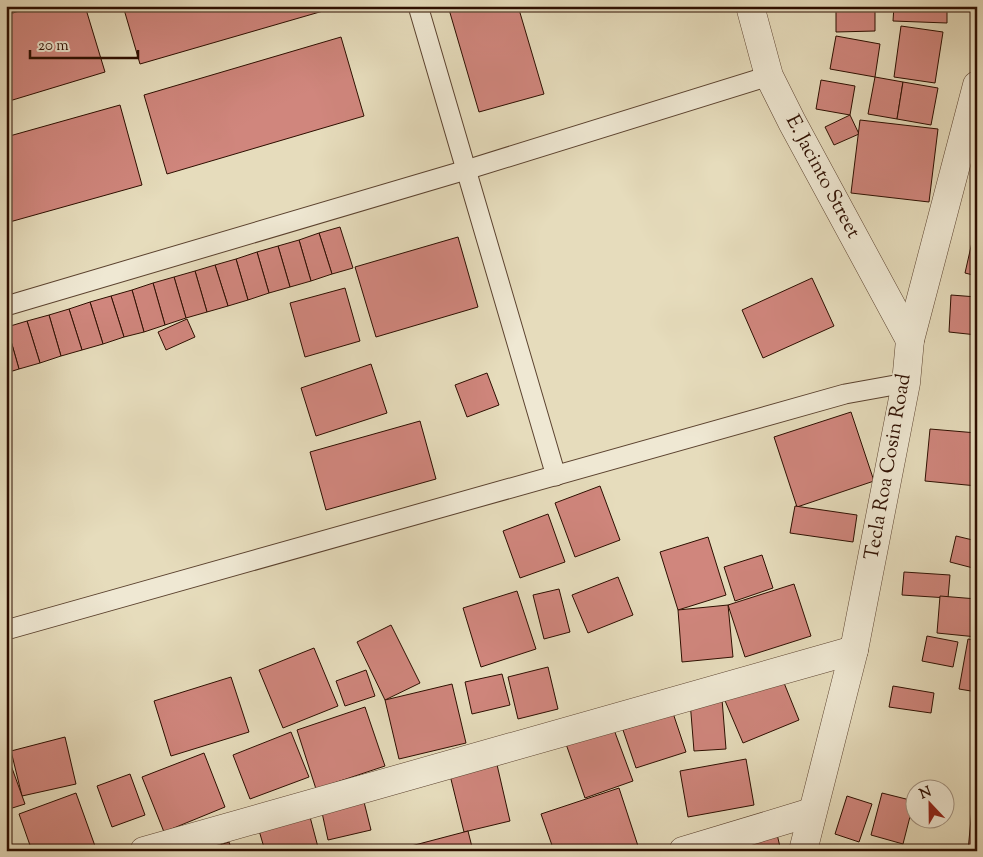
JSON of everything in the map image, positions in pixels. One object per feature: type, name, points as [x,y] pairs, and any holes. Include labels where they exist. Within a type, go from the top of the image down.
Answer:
[{"type":"street","name":"E. Jacinto Street","points":[[750,6],[769,76],[910,340]]},
{"type":"street","name":"Tecla Roa Cosin Road","points":[[803,851],[854,650],[906,383],[910,340],[977,85]]},
{"type":"street","points":[[144,851],[854,650]]},
{"type":"street","points":[[682,851],[812,812]]},
{"type":"lane","points":[[418,6],[556,476]]},
{"type":"lane","points":[[6,306],[466,170],[769,76]]},
{"type":"lane","points":[[6,630],[845,394],[906,383]]},
{"type":"building","points":[[36,6],[85,6],[105,72],[6,102],[6,15]]},
{"type":"building","points":[[123,6],[329,6],[330,9],[140,64]]},
{"type":"building","points":[[448,6],[518,6],[544,94],[479,112]]},
{"type":"building","points":[[836,6],[875,6],[875,31],[836,32]]},
{"type":"building","points":[[894,6],[947,6],[947,23],[893,21]]},
{"type":"building","points":[[901,26],[943,32],[935,83],[894,77]]},
{"type":"building","points":[[836,36],[880,44],[875,77],[830,69]]},
{"type":"building","points":[[341,37],[364,116],[167,174],[144,95]]},
{"type":"building","points":[[875,77],[903,82],[897,119],[868,114]]},
{"type":"building","points":[[821,80],[855,86],[850,115],[816,109]]},
{"type":"building","points":[[903,82],[938,88],[931,125],[897,119]]},
{"type":"building","points":[[120,105],[142,185],[6,223],[6,137]]},
{"type":"building","points":[[850,115],[859,134],[834,145],[825,127]]},
{"type":"building","points":[[860,120],[938,129],[929,202],[851,193]]},
{"type":"building","points":[[977,220],[977,276],[965,273]]},
{"type":"building","points":[[340,227],[353,268],[332,274],[319,233]]},
{"type":"building","points":[[319,233],[332,274],[311,281],[299,240]]},
{"type":"building","points":[[458,237],[478,307],[376,337],[355,267]]},
{"type":"building","points":[[299,240],[311,281],[290,287],[278,246]]},
{"type":"building","points":[[278,246],[290,287],[269,293],[257,252]]},
{"type":"building","points":[[257,252],[269,293],[248,300],[236,259]]},
{"type":"building","points":[[236,259],[248,300],[228,306],[215,265]]},
{"type":"building","points":[[215,265],[228,306],[207,312],[195,271]]},
{"type":"building","points":[[195,271],[207,312],[186,318],[174,277]]},
{"type":"building","points":[[174,277],[186,318],[165,325],[153,283]]},
{"type":"building","points":[[812,278],[834,326],[763,358],[742,310]]},
{"type":"building","points":[[153,283],[165,325],[144,332],[132,290]]},
{"type":"building","points":[[345,288],[360,341],[305,357],[290,303]]},
{"type":"building","points":[[132,290],[144,332],[124,337],[111,296]]},
{"type":"building","points":[[951,295],[977,297],[977,335],[949,332]]},
{"type":"building","points":[[111,296],[124,337],[103,344],[90,302]]},
{"type":"building","points":[[90,302],[103,344],[82,350],[69,309]]},
{"type":"building","points":[[69,309],[82,350],[61,356],[49,315]]},
{"type":"building","points":[[49,315],[61,356],[40,363],[27,321]]},
{"type":"building","points":[[187,319],[195,337],[166,350],[158,332]]},
{"type":"building","points":[[27,321],[40,363],[19,369],[7,327]]},
{"type":"building","points":[[6,328],[19,369],[6,373]]},
{"type":"building","points":[[371,364],[387,413],[316,436],[301,388]]},
{"type":"building","points":[[487,373],[499,405],[467,417],[455,385]]},
{"type":"building","points":[[851,412],[874,481],[797,507],[774,437]]},
{"type":"building","points":[[420,421],[436,479],[326,510],[310,452]]},
{"type":"building","points":[[930,429],[977,433],[977,486],[925,481]]},
{"type":"building","points":[[600,486],[620,540],[575,557],[555,503]]},
{"type":"building","points":[[795,506],[857,515],[853,542],[790,533]]},
{"type":"building","points":[[548,514],[565,562],[520,578],[503,531]]},
{"type":"building","points":[[956,536],[977,541],[977,569],[950,562]]},
{"type":"building","points":[[708,537],[726,595],[678,610],[660,552]]},
{"type":"building","points":[[762,555],[773,588],[735,601],[724,567]]},
{"type":"building","points":[[904,572],[950,575],[948,598],[902,595]]},
{"type":"building","points":[[618,577],[633,615],[588,633],[572,595]]},
{"type":"building","points":[[794,584],[811,636],[745,657],[728,605]]},
{"type":"building","points":[[559,589],[570,632],[544,639],[533,595]]},
{"type":"building","points":[[517,591],[536,649],[481,667],[463,608]]},
{"type":"building","points":[[940,596],[977,599],[977,637],[937,633]]},
{"type":"building","points":[[728,605],[733,657],[682,662],[678,610]]},
{"type":"building","points":[[391,625],[420,683],[385,700],[357,642]]},
{"type":"building","points":[[927,636],[958,642],[953,667],[922,661]]},
{"type":"building","points":[[968,639],[977,641],[977,692],[959,689]]},
{"type":"building","points":[[314,648],[338,706],[283,728],[259,670]]},
{"type":"building","points":[[548,667],[558,709],[518,719],[508,677]]},
{"type":"building","points":[[366,670],[375,696],[345,706],[336,681]]},
{"type":"building","points":[[780,673],[799,720],[743,743],[723,696]]},
{"type":"building","points":[[502,674],[510,705],[472,714],[465,682]]},
{"type":"building","points":[[231,677],[249,732],[171,756],[154,701]]},
{"type":"building","points":[[452,684],[466,743],[399,759],[385,700]]},
{"type":"building","points":[[893,686],[934,693],[931,713],[889,707]]},
{"type":"building","points":[[722,699],[726,749],[694,751],[690,701]]},
{"type":"building","points":[[365,707],[385,766],[316,789],[297,730]]},
{"type":"building","points":[[673,713],[686,752],[636,768],[623,730]]},
{"type":"building","points":[[613,727],[633,781],[585,798],[566,744]]},
{"type":"building","points":[[291,732],[309,777],[250,799],[233,755]]},
{"type":"building","points":[[65,737],[76,784],[22,796],[11,751]]},
{"type":"building","points":[[204,753],[225,807],[164,832],[142,777]]},
{"type":"building","points":[[495,756],[510,821],[464,832],[448,767]]},
{"type":"building","points":[[6,757],[8,757],[25,804],[6,810]]},
{"type":"building","points":[[746,759],[754,805],[688,817],[680,771]]},
{"type":"building","points":[[130,774],[145,815],[112,827],[97,786]]},
{"type":"building","points":[[619,788],[639,849],[634,851],[554,851],[541,814]]},
{"type":"building","points":[[76,793],[95,846],[83,851],[32,851],[19,814]]},
{"type":"building","points":[[882,793],[906,799],[907,830],[903,844],[871,835]]},
{"type":"building","points":[[847,796],[872,804],[859,842],[835,834]]},
{"type":"building","points":[[973,797],[977,797],[977,851],[968,851]]},
{"type":"building","points":[[363,798],[371,830],[328,840],[321,808]]},
{"type":"building","points":[[309,813],[319,851],[265,851],[258,827]]},
{"type":"building","points":[[776,830],[781,851],[687,851]]},
{"type":"building","points":[[468,831],[473,851],[392,851]]},
{"type":"building","points":[[229,842],[232,851],[202,851]]}]
